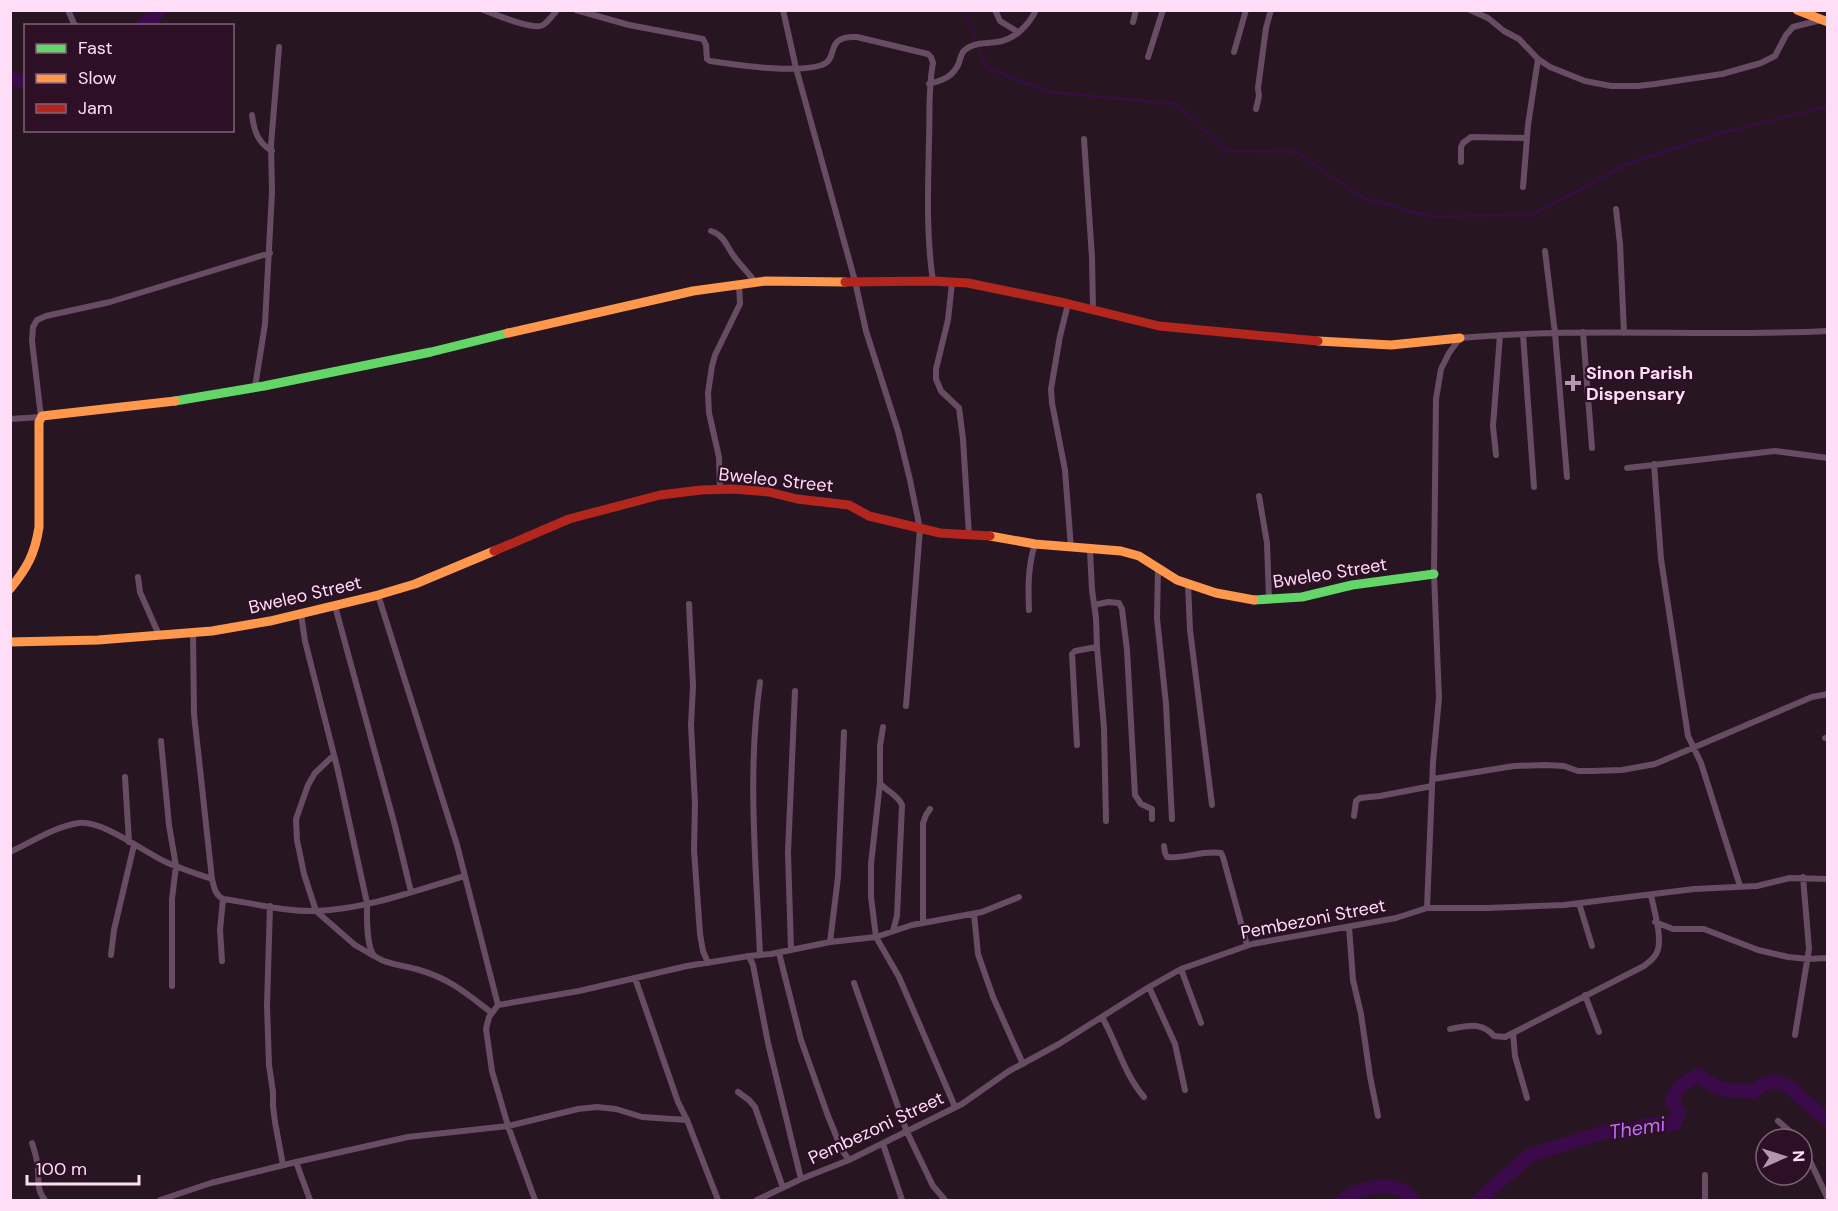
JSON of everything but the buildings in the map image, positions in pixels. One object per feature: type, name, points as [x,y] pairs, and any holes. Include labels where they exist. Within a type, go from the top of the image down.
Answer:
[{"type":"street","points":[[68,10],[74,24]]},
{"type":"street","points":[[483,10],[539,26],[544,24],[556,10]]},
{"type":"street","points":[[576,10],[630,25],[702,39],[706,45],[707,59],[710,62],[762,68],[823,65],[829,61],[836,42],[849,37],[928,54],[932,57],[929,84],[927,212],[933,281]]},
{"type":"street","points":[[783,10],[796,68],[855,281],[866,331],[898,430],[920,529],[906,706]]},
{"type":"street","points":[[995,10],[1000,21],[1018,32]]},
{"type":"street","points":[[929,84],[946,79],[952,74],[966,49],[981,44],[1004,41],[1018,32],[1031,21],[1036,10]]},
{"type":"street","points":[[1133,22],[1136,10]]},
{"type":"street","points":[[1148,57],[1163,10]]},
{"type":"street","points":[[1234,52],[1246,10]]},
{"type":"street","points":[[1256,109],[1266,28],[1271,10]]},
{"type":"street","points":[[1470,10],[1488,18],[1519,39],[1538,59],[1550,67],[1585,81],[1611,86],[1638,86],[1722,74],[1761,63],[1775,56],[1793,27],[1824,21]]},
{"type":"street","points":[[1797,10],[1824,21]]},
{"type":"street","points":[[255,387],[265,324],[279,48]]},
{"type":"street","points":[[1523,187],[1538,59]]},
{"type":"street","points":[[252,115],[256,135],[264,147],[272,151]]},
{"type":"street","points":[[1461,162],[1461,147],[1471,137],[1527,138]]},
{"type":"street","points":[[1084,139],[1093,310]]},
{"type":"street","points":[[1616,209],[1624,333]]},
{"type":"street","points":[[711,231],[726,241],[733,255],[755,282]]},
{"type":"street","points":[[1545,251],[1555,333],[1567,477]]},
{"type":"street","points":[[10,589],[35,554],[39,526],[40,417],[32,341],[33,327],[37,320],[45,316],[110,302],[270,253]]},
{"type":"street","points":[[10,419],[187,400],[371,365],[693,291],[755,282],[933,281],[968,283],[1159,326],[1303,340],[1391,345],[1500,335],[1583,332],[1770,334],[1827,331]]},
{"type":"street","points":[[952,283],[948,320],[936,369],[936,379],[941,391],[958,408],[962,430],[969,534]]},
{"type":"street","points":[[720,489],[719,457],[709,413],[708,393],[712,366],[740,304],[740,284]]},
{"type":"street","points":[[1068,304],[1051,389],[1065,470],[1071,548]]},
{"type":"street","points":[[1583,332],[1592,448]]},
{"type":"street","points":[[1523,334],[1534,487]]},
{"type":"street","points":[[1496,455],[1493,426],[1500,335]]},
{"type":"street","points":[[1426,908],[1439,698],[1434,574],[1436,399],[1441,369],[1460,338]]},
{"type":"street","points":[[1627,468],[1775,451],[1827,458]]},
{"type":"street","points":[[1654,464],[1661,559],[1688,736],[1695,748],[1708,784],[1740,885]]},
{"type":"street","name":"Bweleo Street","points":[[10,642],[117,639],[159,634],[213,632],[301,614],[415,584],[569,519],[660,495],[720,489],[769,492],[797,499],[849,505],[869,516],[940,533],[969,534],[1090,550],[1121,551],[1139,556],[1177,580],[1244,599],[1302,597],[1352,585],[1434,574]]},
{"type":"street","points":[[1259,496],[1267,543],[1269,599]]},
{"type":"street","points":[[1029,610],[1030,558],[1035,544]]},
{"type":"street","points":[[1090,550],[1104,728],[1106,821]]},
{"type":"street","points":[[1158,569],[1157,618],[1166,704],[1172,819]]},
{"type":"street","points":[[138,577],[140,592],[159,634]]},
{"type":"street","points":[[1188,584],[1190,630],[1212,805]]},
{"type":"street","points":[[378,595],[465,876],[498,1005]]},
{"type":"street","points":[[1094,605],[1114,602],[1119,603],[1122,609],[1127,650],[1135,795],[1141,804],[1152,809],[1152,819]]},
{"type":"street","points":[[689,604],[696,804],[694,850],[700,934],[708,963]]},
{"type":"street","points":[[335,606],[411,892]]},
{"type":"street","points":[[301,614],[305,642],[334,755],[367,903],[367,924],[372,952],[375,956]]},
{"type":"street","points":[[193,633],[194,714],[212,879],[219,897],[316,911],[367,903],[465,876]]},
{"type":"street","points":[[1077,745],[1072,654],[1075,651],[1097,647]]},
{"type":"street","points":[[760,682],[755,716],[753,761],[760,955]]},
{"type":"street","points":[[791,950],[788,853],[795,691]]},
{"type":"street","points":[[1354,816],[1356,801],[1360,798],[1380,796],[1514,766],[1564,766],[1578,771],[1622,770],[1655,764],[1812,697],[1827,694]]},
{"type":"street","points":[[883,727],[872,864],[872,897],[876,937],[907,995],[955,1107]]},
{"type":"street","points":[[830,942],[838,877],[844,732]]},
{"type":"street","points":[[161,741],[169,825],[176,866],[172,898],[172,986]]},
{"type":"street","points":[[334,755],[315,773],[308,785],[296,819],[295,829],[299,851],[316,911],[355,945],[379,959],[418,969],[455,984],[492,1013]]},
{"type":"street","points":[[111,955],[131,843],[125,777]]},
{"type":"street","points":[[880,783],[903,805],[897,916],[893,931]]},
{"type":"street","points":[[923,923],[923,823],[930,809]]},
{"type":"street","points":[[10,852],[61,828],[78,823],[95,824],[176,866],[212,879]]},
{"type":"street","points":[[1164,846],[1167,857],[1172,858],[1221,853],[1247,945]]},
{"type":"street","points":[[1795,1035],[1809,949],[1803,877]]},
{"type":"street","name":"Pembezoni Street","points":[[757,1200],[849,1160],[955,1107],[1181,969],[1247,945],[1396,918],[1426,908],[1496,908],[1579,903],[1694,889],[1740,885],[1757,886],[1790,878],[1827,879]]},
{"type":"street","points":[[1450,1029],[1481,1026],[1499,1038],[1644,966],[1653,959],[1659,945],[1651,895]]},
{"type":"street","points":[[535,1200],[507,1126],[492,1071],[486,1029],[489,1017],[498,1005],[579,991],[708,963],[779,953],[830,942],[876,937],[923,923],[982,912],[1019,897]]},
{"type":"street","points":[[222,961],[220,930],[223,899]]},
{"type":"street","points":[[1579,903],[1592,946]]},
{"type":"street","points":[[270,906],[268,1065],[273,1092],[274,1122],[283,1165]]},
{"type":"street","points":[[974,914],[978,954],[993,997],[1023,1064]]},
{"type":"street","points":[[1656,922],[1673,929],[1704,929],[1758,950],[1788,957],[1827,958]]},
{"type":"street","points":[[1349,927],[1355,997],[1361,1014],[1378,1116]]},
{"type":"street","points":[[779,953],[801,1040],[828,1116],[842,1150],[849,1160]]},
{"type":"street","points":[[749,956],[753,965],[768,1043],[801,1179]]},
{"type":"street","points":[[1181,969],[1201,1023]]},
{"type":"street","points":[[635,978],[670,1081],[718,1200]]},
{"type":"street","points":[[854,983],[907,1132],[933,1186],[945,1200]]},
{"type":"street","points":[[1149,987],[1175,1044],[1185,1090]]},
{"type":"street","points":[[1585,995],[1599,1032]]},
{"type":"street","points":[[1101,1017],[1113,1036],[1132,1083],[1144,1097]]},
{"type":"street","points":[[1513,1033],[1515,1056],[1527,1098]]},
{"type":"street","points":[[738,1092],[755,1107],[783,1188]]},
{"type":"street","points":[[160,1200],[211,1183],[408,1137],[507,1126],[578,1109],[597,1107],[616,1109],[642,1117],[687,1120]]},
{"type":"street","points":[[1778,1121],[1785,1127]]},
{"type":"street","points":[[32,1143],[38,1164],[40,1195],[45,1200]]},
{"type":"street","points":[[883,1144],[902,1200]]},
{"type":"street","points":[[296,1162],[310,1200]]},
{"type":"street","points":[[1814,1170],[1827,1199]]},
{"type":"street","points":[[1705,1175],[1705,1200]]},
{"type":"waterway","points":[[144,24],[161,10]]},
{"type":"waterway","points":[[964,10],[975,39]]},
{"type":"waterway","points":[[980,51],[987,68],[1050,92],[1177,104],[1226,151],[1296,152],[1363,198],[1432,217],[1534,214],[1629,163],[1715,135],[1828,106]]},
{"type":"waterway","points":[[10,78],[24,82]]},
{"type":"waterway","name":"Themi","points":[[1479,1200],[1530,1155],[1609,1131],[1625,1132],[1646,1125],[1674,1124],[1679,1113],[1672,1101],[1679,1087],[1698,1075],[1718,1087],[1737,1091],[1753,1092],[1762,1085],[1775,1081],[1789,1087],[1828,1121]]},
{"type":"waterway","name":"Themi","points":[[1343,1200],[1359,1191],[1379,1187],[1399,1189],[1413,1200]]},
{"type":"traffic: fast","points":[[175,401],[264,386],[431,352],[508,333]]},
{"type":"traffic: fast","points":[[1254,600],[1302,597],[1352,585],[1434,574]]},
{"type":"traffic: slow","points":[[1797,10],[1828,22]]},
{"type":"traffic: slow","points":[[508,333],[693,291],[766,281],[845,282]]},
{"type":"traffic: slow","points":[[1318,341],[1391,345],[1460,338]]},
{"type":"traffic: slow","points":[[10,589],[29,560],[39,527],[39,422],[42,416],[175,401]]},
{"type":"traffic: slow","points":[[990,536],[1035,544],[1121,551],[1139,556],[1177,580],[1216,593],[1254,600]]},
{"type":"traffic: slow","points":[[10,642],[98,640],[212,631],[270,621],[415,584],[494,551]]},
{"type":"traffic: jam","points":[[845,282],[968,283],[1159,326],[1318,341]]},
{"type":"traffic: jam","points":[[494,551],[569,519],[660,495],[732,489],[769,492],[797,499],[849,505],[869,516],[940,533],[990,536]]},
{"type":"place","name":"Sinon Parish Dispensary","points":[[1573,383]]}]
